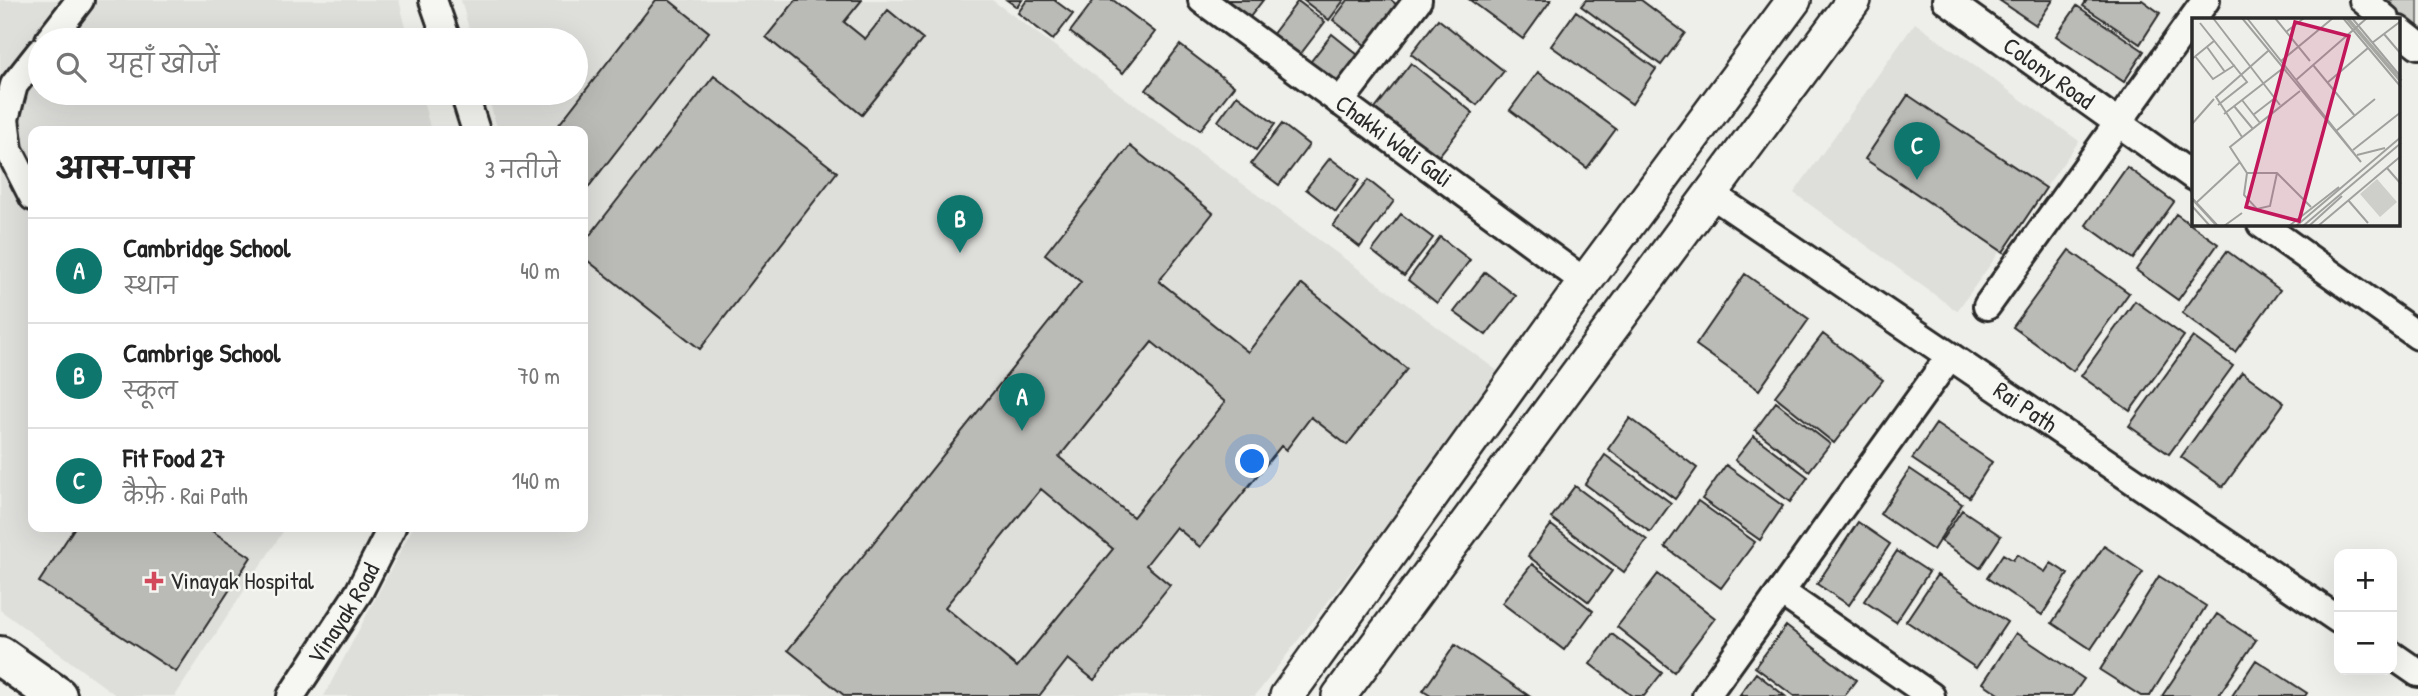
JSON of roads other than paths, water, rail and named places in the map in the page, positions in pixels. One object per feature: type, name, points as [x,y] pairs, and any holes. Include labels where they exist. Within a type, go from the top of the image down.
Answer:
[{"type":"main road","points":[[0,656],[57,696]]},
{"type":"street","points":[[58,28],[80,0]]},
{"type":"street","points":[[433,0],[442,28]]},
{"type":"street","name":"Chakki Wali Gali","points":[[1202,0],[1585,282]]},
{"type":"street","points":[[1287,696],[1585,282],[1794,0]]},
{"type":"street","points":[[1339,696],[1854,0]]},
{"type":"street","name":"Colony Road","points":[[1946,0],[2192,176]]},
{"type":"street","name":"Colony Road","points":[[2193,18],[2206,0]]},
{"type":"street","points":[[2363,0],[2385,18]]},
{"type":"street","points":[[1340,103],[1417,1]]},
{"type":"street","name":"Colony Road","points":[[2118,123],[2192,20]]},
{"type":"street","points":[[2400,31],[2418,45]]},
{"type":"street","points":[[28,68],[15,85],[5,119],[9,150],[28,187]]},
{"type":"street","points":[[468,105],[474,126]]},
{"type":"street","points":[[1987,306],[2118,123]]},
{"type":"street","name":"Rai Path","points":[[1711,194],[2334,617]]},
{"type":"street","points":[[2264,226],[2418,336]]},
{"type":"street","points":[[1706,696],[1950,356]]},
{"type":"street","name":"Vinayak Road","points":[[291,696],[359,592],[389,532]]},
{"type":"street","points":[[1781,592],[1931,696]]},
{"type":"street","points":[[2397,658],[2418,673]]},
{"type":"place","name":"Fit Food 27","points":[[1917,180]]},
{"type":"place","name":"Cambrige School","points":[[960,253]]},
{"type":"place","name":"Cambridge School","points":[[1022,431]]},
{"type":"place","name":"Vinayak Hospital","points":[[154,581]]}]
